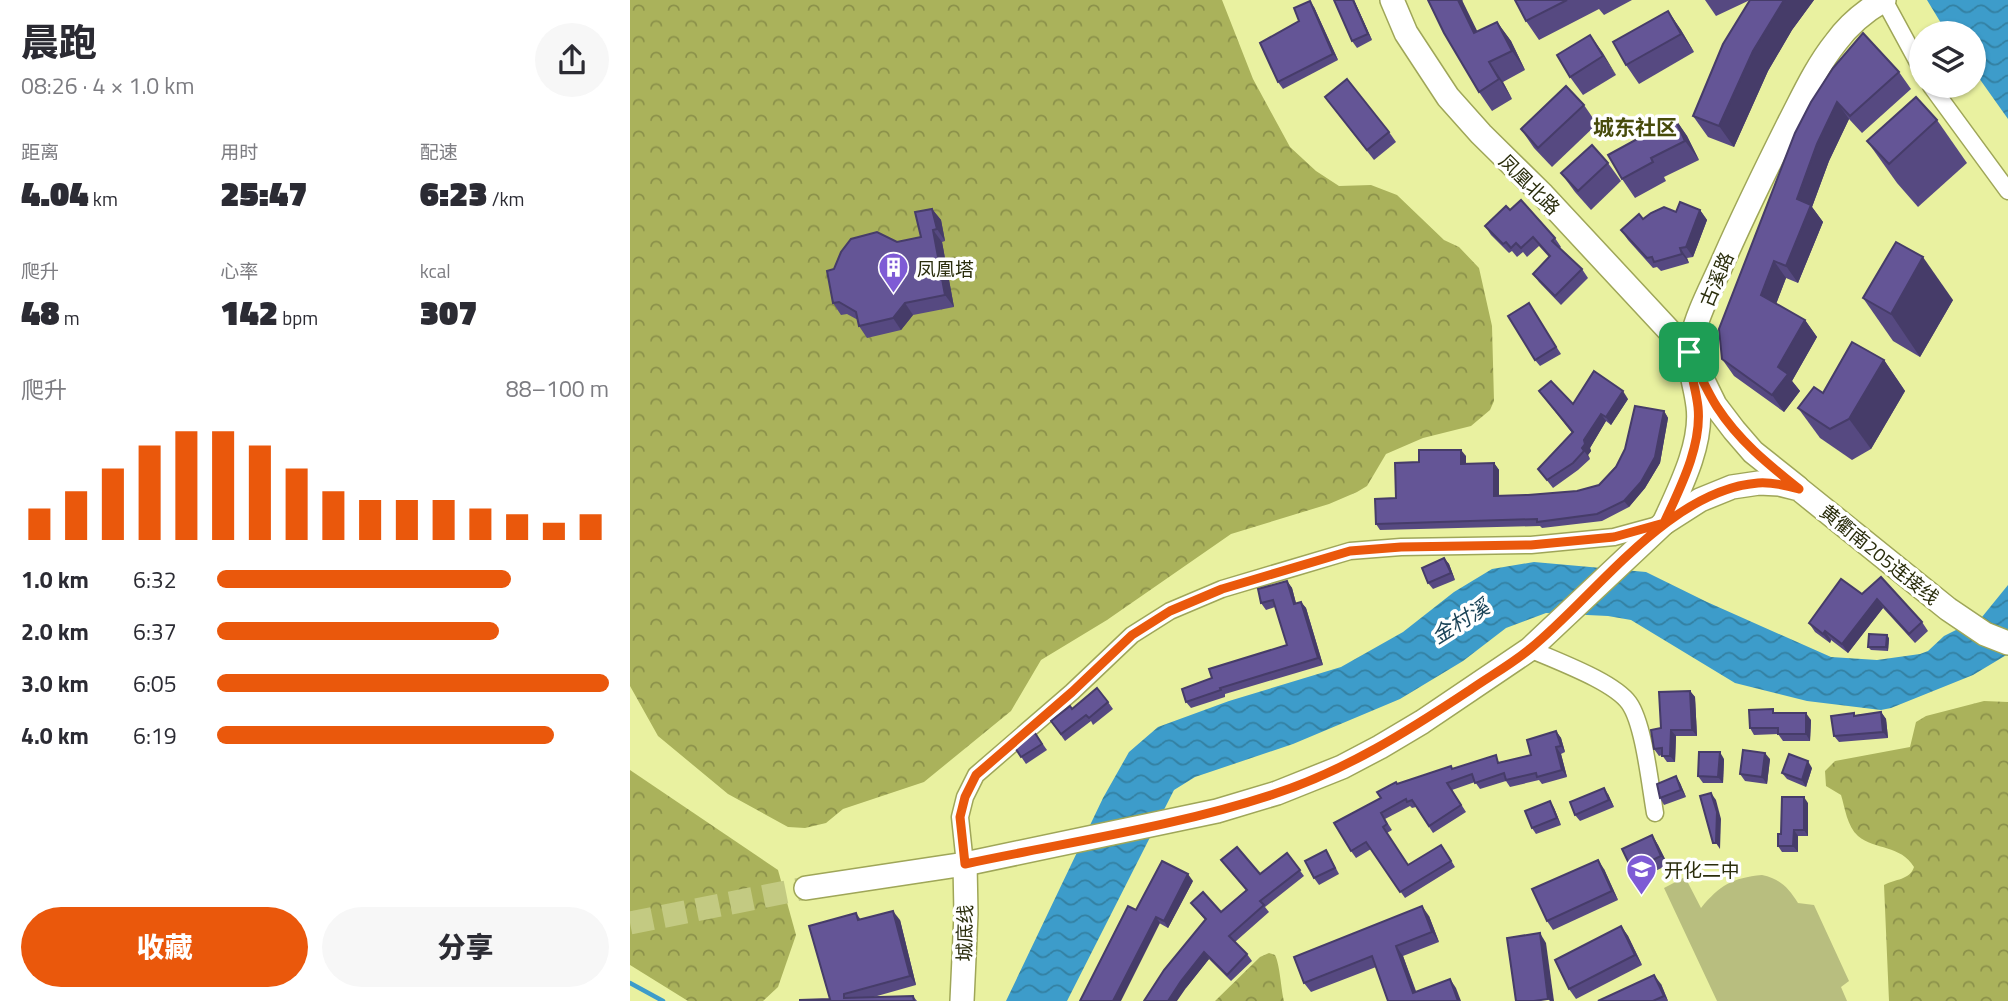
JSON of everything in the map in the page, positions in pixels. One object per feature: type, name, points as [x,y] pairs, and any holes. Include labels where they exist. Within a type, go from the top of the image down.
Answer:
[{"type":"main road","name":"凤凰北路","points":[[1392,0],[1406,33],[1448,97],[1689,352],[1715,405],[1753,452],[1799,489]]},
{"type":"main road","name":"古溪路","points":[[1664,523],[1685,476],[1696,431],[1698,407],[1689,372],[1693,334],[1752,197],[1815,73],[1848,27],[1879,3]]},
{"type":"main road","name":"黄衢南205连接线","points":[[806,888],[965,864],[1194,816],[1277,793],[1342,767],[1422,722],[1530,649],[1664,523],[1700,500],[1732,487],[1759,482],[1799,489],[1948,609],[1985,634],[2008,643]]},
{"type":"main road","name":"城底线","points":[[962,1001],[965,864]]},
{"type":"street","points":[[1879,3],[1909,50]]},
{"type":"street","points":[[1940,98],[2008,191]]},
{"type":"street","points":[[965,864],[960,817],[965,797],[976,775],[1072,692],[1132,635],[1170,611],[1222,589],[1350,551],[1401,547],[1545,544],[1614,537],[1664,523]]},
{"type":"street","points":[[1530,649],[1614,688],[1629,703],[1637,721],[1656,813]]},
{"type":"green space","points":[[630,0],[1222,0],[1253,79],[1290,147],[1316,171],[1339,186],[1371,185],[1397,195],[1444,240],[1459,247],[1479,268],[1492,326],[1494,401],[1490,410],[1471,426],[1423,438],[1386,454],[1367,486],[1357,492],[1329,504],[1231,534],[1107,620],[1041,660],[1011,711],[924,782],[843,809],[826,823],[805,828],[788,827],[728,794],[658,736],[630,686]]},
{"type":"green space","points":[[1984,701],[2008,702],[2008,1001],[1889,1001],[1884,885],[1906,877],[1914,867],[1902,855],[1872,844],[1854,832],[1841,795],[1826,786],[1825,771],[1835,761],[1910,747],[1916,722],[1926,716]]},
{"type":"green space","points":[[630,770],[778,870],[796,935],[778,987],[763,1001],[688,1001],[630,965]]},
{"type":"green space","points":[[1762,875],[1783,884],[1798,903],[1814,905],[1849,981],[1841,987],[1847,1001],[1717,1001],[1664,888],[1685,877],[1701,908],[1727,884]]},
{"type":"green space","points":[[1269,953],[1277,959],[1284,1001],[1215,1001],[1260,957]]},
{"type":"water","points":[[1927,0],[2008,0],[2008,119],[1986,88],[1986,21],[1940,21]]},
{"type":"water","name":"金村溪","points":[[1534,562],[1646,572],[1831,657],[1877,660],[1928,651],[1944,636],[1982,617],[2008,585],[2008,654],[1973,675],[1881,710],[1807,701],[1735,683],[1631,620],[1546,613],[1506,628],[1463,661],[1400,699],[1293,744],[1195,777],[1174,790],[1067,1001],[1006,1001],[1103,798],[1129,752],[1158,727],[1229,701],[1341,667],[1403,632],[1454,592],[1492,569]]},
{"type":"building","points":[[1334,0],[1353,0],[1368,34],[1352,41]]},
{"type":"building","points":[[1428,0],[1458,0],[1474,33],[1497,22],[1512,51],[1489,62],[1499,79],[1479,92]]},
{"type":"building","points":[[1515,0],[1567,0],[1526,21]]},
{"type":"building","points":[[1750,0],[1784,0],[1753,51],[1719,126],[1693,116],[1723,44]]},
{"type":"building","points":[[1310,1],[1333,54],[1278,82],[1260,43],[1299,21],[1294,8]]},
{"type":"building","points":[[1668,11],[1681,34],[1626,65],[1613,42]]},
{"type":"building","points":[[1863,33],[1899,72],[1850,116],[1837,102],[1817,144],[1797,199],[1811,205],[1786,266],[1774,261],[1761,295],[1805,320],[1778,367],[1788,374],[1772,395],[1722,359],[1719,329],[1795,133],[1833,68]]},
{"type":"building","points":[[1590,35],[1603,56],[1570,77],[1557,55]]},
{"type":"building","points":[[1347,79],[1389,132],[1367,150],[1325,97]]},
{"type":"building","points":[[1566,86],[1584,105],[1538,148],[1521,129]]},
{"type":"building","points":[[1915,98],[1937,120],[1889,164],[1867,141]]},
{"type":"building","points":[[1674,117],[1685,141],[1651,158],[1653,162],[1622,179],[1608,155],[1641,137],[1640,134]]},
{"type":"building","points":[[1592,145],[1608,163],[1578,191],[1561,173]]},
{"type":"building","points":[[1521,200],[1555,238],[1552,241],[1582,269],[1555,296],[1533,274],[1550,256],[1533,237],[1521,248],[1516,243],[1511,248],[1506,242],[1503,244],[1485,226],[1506,206],[1510,210]]},
{"type":"building","points":[[1680,202],[1700,210],[1686,247],[1680,248],[1682,254],[1654,262],[1652,257],[1647,258],[1621,230],[1639,214],[1643,219],[1664,207],[1676,212]]},
{"type":"building","name":"凤凰塔","points":[[932,209],[937,229],[933,230],[945,295],[905,303],[893,318],[859,326],[856,312],[839,302],[833,303],[827,271],[834,269],[841,252],[851,239],[877,232],[897,242],[921,237],[915,212]]},
{"type":"building","points":[[1896,242],[1923,257],[1891,314],[1863,298]]},
{"type":"building","points":[[1529,303],[1556,347],[1535,360],[1508,316]]},
{"type":"building","points":[[1852,342],[1884,360],[1849,419],[1830,429],[1798,408],[1814,387],[1823,393]]},
{"type":"building","points":[[1594,371],[1623,391],[1606,417],[1601,414],[1584,440],[1584,451],[1573,463],[1547,480],[1538,469],[1573,432],[1539,391],[1551,381],[1573,404]]},
{"type":"building","points":[[1635,406],[1664,411],[1655,457],[1641,482],[1624,501],[1597,514],[1537,522],[1537,519],[1376,524],[1375,499],[1396,498],[1395,463],[1419,462],[1419,450],[1461,450],[1461,464],[1494,463],[1494,496],[1577,491],[1599,485],[1616,467],[1625,449]]},
{"type":"building","points":[[1444,558],[1451,573],[1428,583],[1422,568]]},
{"type":"building","points":[[1881,577],[1922,622],[1909,634],[1877,599],[1842,644],[1809,623],[1841,579],[1862,594]]},
{"type":"building","points":[[1287,581],[1294,604],[1301,602],[1318,658],[1220,688],[1221,690],[1186,702],[1182,689],[1212,678],[1209,669],[1287,645],[1273,600],[1261,603],[1258,589]]},
{"type":"building","points":[[1869,634],[1887,635],[1886,647],[1868,647]]},
{"type":"building","points":[[1097,688],[1108,702],[1089,718],[1086,715],[1061,734],[1051,721],[1070,706],[1072,709]]},
{"type":"building","points":[[1690,691],[1692,730],[1671,730],[1670,756],[1662,756],[1662,748],[1654,749],[1651,730],[1661,728],[1659,692]]},
{"type":"building","points":[[1773,709],[1773,713],[1806,713],[1806,734],[1778,734],[1778,728],[1750,728],[1749,710]]},
{"type":"building","points":[[1881,712],[1883,732],[1834,736],[1831,716]]},
{"type":"building","points":[[1556,731],[1561,746],[1556,747],[1562,770],[1537,777],[1536,773],[1506,780],[1504,773],[1475,783],[1472,774],[1447,783],[1461,805],[1429,826],[1412,800],[1407,802],[1406,799],[1381,813],[1387,824],[1383,827],[1408,865],[1441,845],[1451,861],[1400,892],[1366,842],[1351,851],[1334,823],[1381,798],[1377,792],[1396,782],[1397,784],[1496,755],[1498,763],[1531,755],[1527,740]]},
{"type":"building","points":[[1035,733],[1042,744],[1021,757],[1014,746]]},
{"type":"building","points":[[1743,750],[1765,753],[1762,777],[1740,774]]},
{"type":"building","points":[[1699,752],[1720,752],[1718,777],[1698,776]]},
{"type":"building","points":[[1789,754],[1808,761],[1802,780],[1782,773]]},
{"type":"building","points":[[1676,776],[1681,790],[1660,798],[1657,784]]},
{"type":"building","points":[[1604,788],[1609,800],[1575,815],[1570,802]]},
{"type":"building","points":[[1711,793],[1717,812],[1716,843],[1713,843],[1700,796]]},
{"type":"building","points":[[1782,797],[1804,797],[1804,830],[1794,830],[1793,846],[1778,846]]},
{"type":"building","points":[[1550,801],[1557,818],[1532,828],[1525,811]]},
{"type":"building","points":[[1652,835],[1661,856],[1632,870],[1622,849]]},
{"type":"building","points":[[1237,847],[1260,874],[1287,853],[1300,870],[1260,901],[1264,905],[1229,936],[1247,954],[1227,975],[1204,952],[1168,1001],[1144,1001],[1164,970],[1206,919],[1191,903],[1203,892],[1221,912],[1247,890],[1221,860]]},
{"type":"building","points":[[1326,850],[1335,868],[1314,878],[1305,861]]},
{"type":"building","points":[[1598,860],[1612,891],[1547,921],[1532,889]]},
{"type":"building","points":[[1162,861],[1188,874],[1164,921],[1156,917],[1113,1001],[1080,1001],[1128,906],[1136,910]]},
{"type":"building","points":[[1422,906],[1432,932],[1396,946],[1413,993],[1450,979],[1458,1001],[1388,1001],[1372,956],[1304,983],[1294,957]]},
{"type":"building","points":[[893,911],[910,976],[844,994],[844,998],[913,996],[914,1001],[800,1001],[830,999],[809,926],[856,913],[858,920]]},
{"type":"building","points":[[1621,926],[1635,955],[1569,989],[1555,960]]},
{"type":"building","points":[[1540,933],[1548,999],[1516,1001],[1507,938]]},
{"type":"building","points":[[1654,975],[1664,996],[1653,1001],[1598,1001]]},
{"type":"waterway","points":[[630,983],[663,1001]]},
{"type":"tunnel","points":[[630,923],[806,888]]},
{"type":"place","name":"凤凰塔","points":[[894,295]]},
{"type":"place","name":"开化二中","points":[[1641,896]]},
{"type":"district","name":"城东社区","points":[[1635,127]]},
{"type":"route","points":[[1689,352],[1689,372],[1698,407],[1696,431],[1685,476],[1664,523],[1614,537],[1531,545],[1401,547],[1350,551],[1222,589],[1170,611],[1132,635],[1072,692],[976,775],[965,797],[960,817],[965,864],[1217,811],[1277,793],[1342,767],[1422,722],[1530,649],[1664,523],[1700,500],[1732,487],[1759,482],[1799,489],[1753,452],[1734,430],[1715,405],[1689,352]]}]
